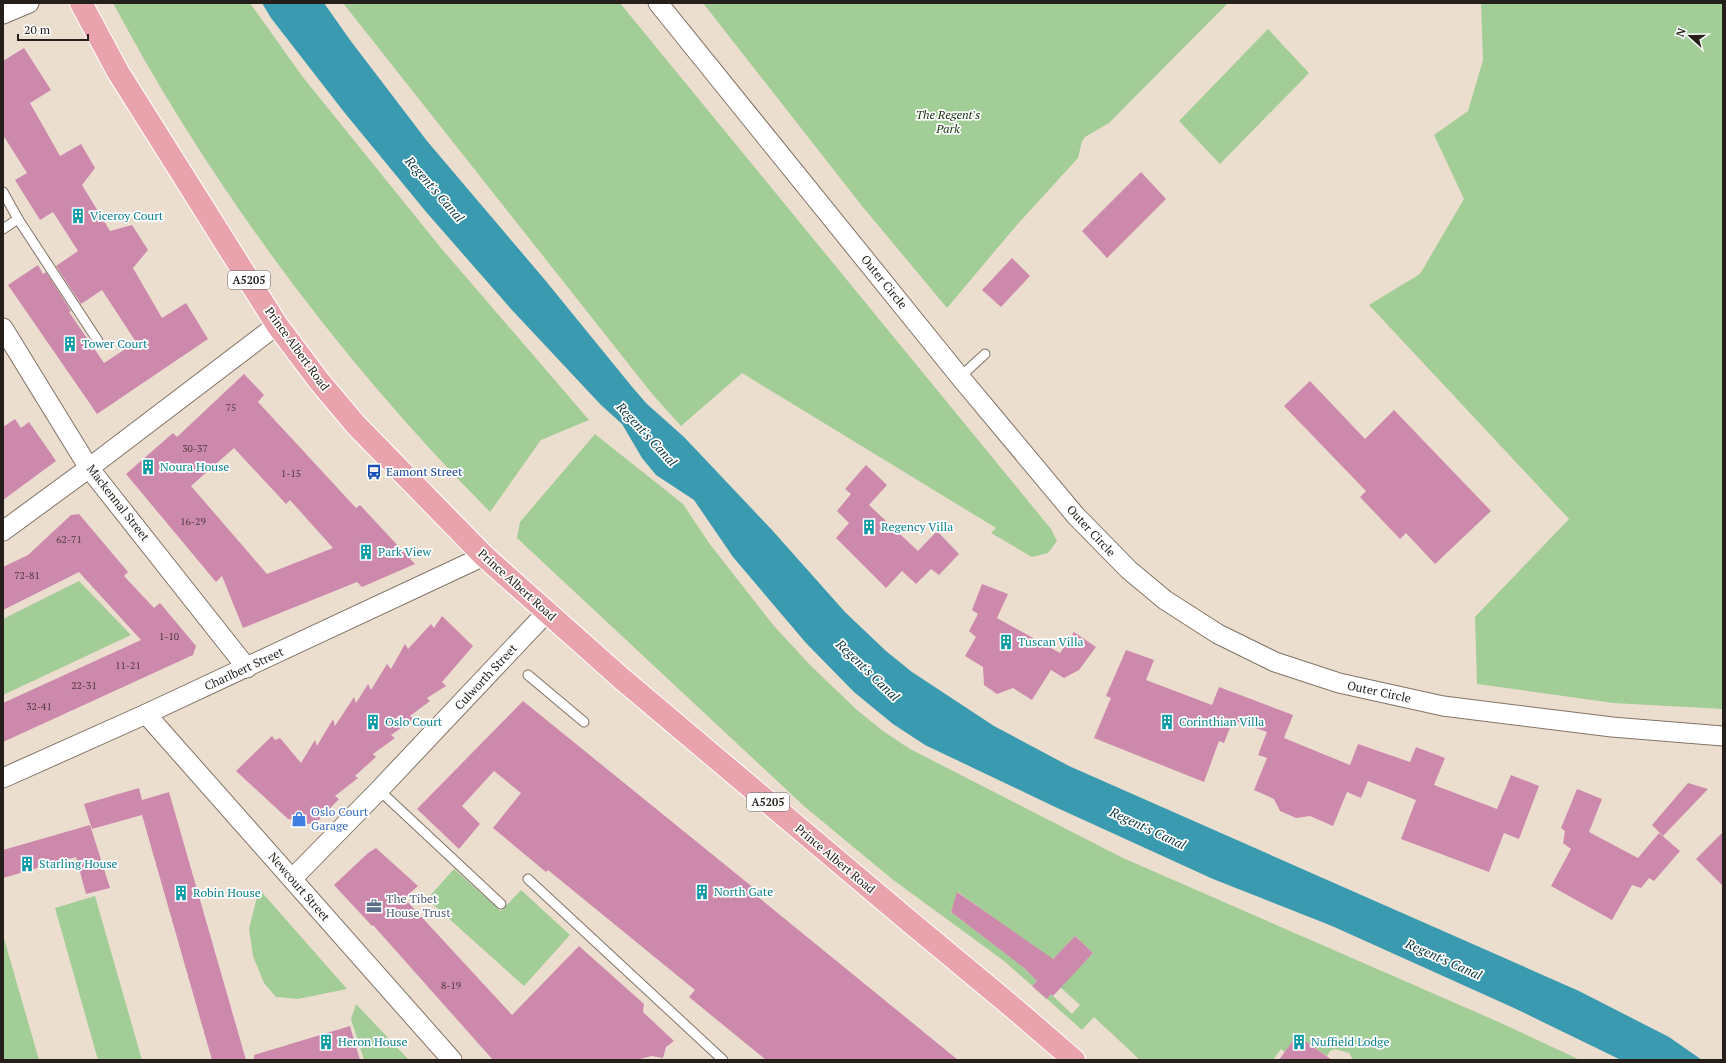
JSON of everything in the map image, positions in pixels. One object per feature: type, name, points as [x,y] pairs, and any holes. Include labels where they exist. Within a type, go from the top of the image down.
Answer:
[{"type":"main road","name":"Prince Albert Road","points":[[81,3],[118,72],[277,325],[318,381],[356,425],[484,556],[621,678],[1074,1060]]},
{"type":"street","points":[[3,14],[29,3]]},
{"type":"street","name":"Outer Circle","points":[[658,3],[960,377],[1076,516],[1129,570],[1165,600],[1218,634],[1275,662],[1339,683],[1443,706],[1612,727],[1723,736]]},
{"type":"street","points":[[3,531],[89,468],[277,325]]},
{"type":"street","name":"Mackennal Street","points":[[3,328],[89,468],[247,668]]},
{"type":"street","name":"Charlbert Street","points":[[3,778],[247,668],[484,556]]},
{"type":"street","name":"Culworth Street","points":[[292,879],[379,790],[547,612]]},
{"type":"street","name":"Newcourt Street","points":[[146,714],[452,1060]]},
{"type":"lane","points":[[3,192],[18,219],[98,341]]},
{"type":"lane","points":[[3,229],[18,219]]},
{"type":"lane","points":[[960,377],[985,354]]},
{"type":"lane","points":[[528,675],[584,722]]},
{"type":"lane","points":[[379,790],[501,904]]},
{"type":"lane","points":[[528,879],[723,1060]]},
{"type":"green space","points":[[113,3],[250,3],[302,76],[441,248],[589,420],[541,440],[490,512],[382,395],[283,271],[193,140]]},
{"type":"green space","points":[[343,3],[620,3],[1051,529],[1057,541],[1048,553],[1032,557],[991,533],[996,528],[742,373],[681,426],[653,395]]},
{"type":"green space","name":"The Regent's Park","points":[[703,3],[1228,3],[1109,123],[1085,137],[1082,141],[1078,158],[1016,226],[947,308],[862,206]]},
{"type":"green space","points":[[1481,3],[1723,3],[1723,709],[1613,703],[1477,684],[1475,617],[1569,519],[1369,305],[1420,274],[1464,199],[1434,135],[1468,111],[1483,60]]},
{"type":"green space","points":[[1268,29],[1309,73],[1220,164],[1179,121]]},
{"type":"green space","points":[[595,434],[683,504],[709,543],[774,626],[811,666],[857,710],[883,731],[910,749],[1123,858],[1501,1023],[1580,1060],[1353,1060],[1349,1053],[1335,1049],[1330,1051],[1327,1056],[1297,1035],[1285,1052],[1281,1049],[1273,1060],[1140,1060],[1094,1017],[1082,1030],[1046,999],[1051,994],[1072,1014],[1080,1005],[1060,987],[1093,953],[1075,936],[1044,968],[1017,961],[1037,981],[1032,986],[1004,961],[892,879],[805,807],[517,538],[520,522]],"holes":[[[958,892],[1027,942],[1014,960],[951,912]]]},
{"type":"green space","points":[[79,581],[131,635],[3,695],[3,619]]},
{"type":"green space","points":[[454,869],[501,911],[521,890],[570,935],[524,986],[427,899]]},
{"type":"green space","points":[[259,889],[347,989],[298,999],[276,997],[264,983],[253,956],[249,929]]},
{"type":"green space","points":[[95,896],[142,1060],[98,1060],[55,908]]},
{"type":"green space","points":[[3,935],[39,1060],[3,1060]]},
{"type":"green space","points":[[356,1004],[409,1060],[364,1060],[351,1019]]},
{"type":"water","name":"Regent's Canal","points":[[262,3],[324,3],[350,40],[427,141],[545,280],[647,404],[684,437],[772,530],[845,612],[886,651],[912,672],[994,726],[1069,766],[1579,991],[1669,1037],[1702,1060],[1621,1060],[1514,1008],[1332,926],[1213,879],[1053,806],[925,745],[893,724],[854,692],[806,643],[733,557],[694,500],[656,475],[642,458],[622,424],[601,405],[511,309],[427,213],[344,112],[271,18]]},
{"type":"building","name":"Viceroy Court","points":[[24,48],[51,90],[30,103],[60,156],[81,144],[95,168],[82,185],[110,231],[132,225],[148,250],[133,268],[162,318],[186,303],[208,339],[97,414],[8,285],[38,265],[43,274],[46,272],[71,311],[69,312],[104,363],[136,342],[102,290],[81,304],[56,266],[78,251],[53,212],[40,220],[15,180],[27,173],[3,135],[3,61]]},
{"type":"building","points":[[1141,172],[1166,199],[1107,258],[1082,231]]},
{"type":"building","points":[[1012,258],[1030,276],[1001,307],[982,290]]},
{"type":"building","points":[[244,374],[264,395],[258,402],[356,508],[360,505],[415,564],[362,587],[357,582],[243,628],[222,576],[216,582],[126,474],[173,433],[177,437]],"holes":[[[234,448],[286,504],[290,500],[333,548],[267,574],[191,486]]]},
{"type":"building","points":[[1310,381],[1365,439],[1394,410],[1491,511],[1435,564],[1406,533],[1400,539],[1360,497],[1366,491],[1284,406]]},
{"type":"building","points":[[15,419],[21,428],[29,422],[56,461],[3,500],[3,427]]},
{"type":"building","name":"Regency Villa","points":[[866,465],[887,485],[869,505],[918,551],[937,531],[959,554],[939,575],[931,569],[916,584],[902,571],[886,588],[836,538],[849,523],[837,511],[851,494],[845,489]]},
{"type":"building","points":[[79,514],[128,572],[124,576],[154,608],[160,603],[196,646],[193,655],[3,742],[3,703],[141,640],[79,572],[3,610],[3,567],[28,555],[71,515]]},
{"type":"building","name":"Tuscan Villa","points":[[982,584],[1008,594],[997,618],[1060,653],[1074,632],[1096,647],[1079,670],[1064,678],[1051,670],[1032,700],[1013,688],[997,694],[984,685],[983,667],[965,656],[976,637],[969,631],[978,614],[972,610]]},
{"type":"building","name":"Oslo Court","points":[[442,616],[473,646],[442,682],[446,686],[427,698],[430,701],[410,716],[414,719],[391,735],[395,738],[373,754],[376,757],[355,776],[358,778],[335,796],[339,799],[314,825],[288,819],[236,771],[272,736],[275,740],[280,738],[301,763],[315,740],[317,746],[333,719],[335,726],[354,697],[356,703],[368,684],[371,690],[387,664],[391,669],[405,644],[408,649],[431,624],[434,628]]},
{"type":"building","points":[[1126,650],[1154,660],[1146,680],[1212,705],[1219,687],[1293,715],[1284,738],[1350,765],[1358,744],[1410,762],[1416,747],[1445,758],[1434,785],[1497,809],[1511,775],[1539,786],[1519,839],[1504,833],[1489,872],[1401,839],[1416,800],[1368,781],[1361,798],[1347,792],[1333,826],[1310,816],[1296,818],[1280,811],[1274,799],[1254,790],[1267,758],[1258,755],[1267,732],[1233,720],[1224,743],[1219,741],[1204,782],[1094,738],[1111,698],[1106,696]]},
{"type":"building","name":"North Gate","points":[[523,701],[755,889],[752,892],[958,1060],[766,1060],[689,997],[695,990],[548,870],[546,872],[493,828],[521,793],[494,771],[462,806],[480,824],[459,849],[417,809]]},
{"type":"building","points":[[1688,783],[1708,789],[1663,836],[1652,825]]},
{"type":"building","name":"Robin House","points":[[139,788],[142,800],[169,792],[246,1060],[212,1060],[142,815],[92,829],[84,804]]},
{"type":"building","points":[[1577,789],[1602,799],[1589,832],[1638,858],[1659,833],[1680,851],[1654,881],[1649,878],[1641,888],[1632,885],[1612,920],[1551,886],[1571,849],[1563,843],[1565,831],[1561,828]]},
{"type":"building","name":"Starling House","points":[[90,825],[110,888],[86,894],[76,857],[3,878],[3,850]]},
{"type":"building","points":[[1723,832],[1723,886],[1696,859]]},
{"type":"building","points":[[376,848],[418,886],[404,898],[512,1015],[579,946],[644,1004],[643,1012],[674,1041],[666,1047],[663,1058],[652,1056],[635,1060],[493,1060],[373,925],[372,926],[334,885],[368,853]]},
{"type":"building","points":[[957,892],[1053,959],[1075,936],[1093,953],[1053,996],[1051,994],[1047,999],[1032,986],[1037,981],[1023,967],[951,912]]},
{"type":"building","name":"Heron House","points":[[350,1026],[360,1060],[254,1060],[254,1055]]},
{"type":"building","name":"Nuffield Lodge","points":[[1297,1035],[1332,1060],[1279,1060]]},
{"type":"place","name":"Viceroy Court","points":[[78,216]]},
{"type":"place","name":"Tower Court","points":[[70,344]]},
{"type":"place","name":"Noura House","points":[[148,467]]},
{"type":"place","name":"Eamont Street","points":[[374,472]]},
{"type":"place","name":"Regency Villa","points":[[869,527]]},
{"type":"place","name":"Park View","points":[[366,552]]},
{"type":"place","name":"Tuscan Villa","points":[[1006,642]]},
{"type":"place","name":"Oslo Court","points":[[373,722]]},
{"type":"place","name":"Corinthian Villa","points":[[1167,722]]},
{"type":"place","name":"Oslo Court Garage","points":[[299,819]]},
{"type":"place","name":"Starling House","points":[[27,864]]},
{"type":"place","name":"North Gate","points":[[702,892]]},
{"type":"place","name":"Robin House","points":[[181,893]]},
{"type":"place","name":"The Tibet House Trust","points":[[374,906]]},
{"type":"place","name":"Heron House","points":[[326,1042]]},
{"type":"place","name":"Nuffield Lodge","points":[[1299,1042]]}]
